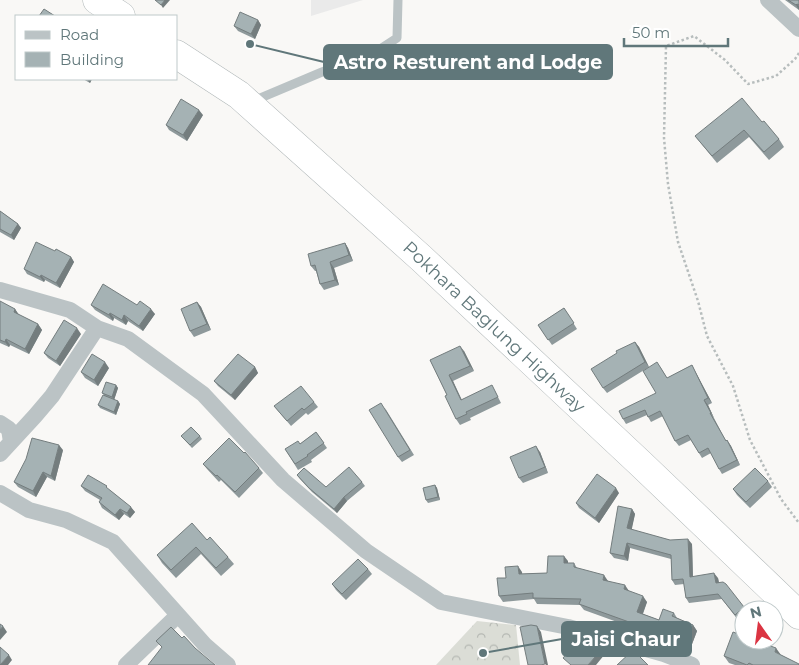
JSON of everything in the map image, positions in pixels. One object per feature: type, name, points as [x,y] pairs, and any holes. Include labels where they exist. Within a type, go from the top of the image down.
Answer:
[{"type":"highway","points":[[97,0],[120,15]]},
{"type":"highway","name":"Pokhara Baglung Highway","points":[[178,55],[239,95],[421,258],[799,615]]},
{"type":"street","points":[[768,0],[799,29]]},
{"type":"street","points":[[0,290],[70,310],[97,328],[128,339],[203,394],[283,480],[366,551],[441,602],[568,627],[664,654],[692,665]]},
{"type":"street","points":[[6,448],[52,396],[97,328]]},
{"type":"street","points":[[0,423],[8,429],[6,448]]},
{"type":"street","points":[[0,493],[29,510],[66,520],[113,542],[205,645],[228,665]]},
{"type":"street","points":[[126,665],[178,614]]},
{"type":"lane","points":[[248,103],[322,72],[377,52],[397,38],[398,0]]},
{"type":"path","points":[[799,53],[776,76],[748,84],[725,60],[694,36],[666,46],[664,138],[668,184],[678,242],[698,301],[707,336],[733,386],[750,440],[781,499],[799,523]]},
{"type":"shaded area","points":[[311,0],[363,0],[311,16]]},
{"type":"green space","points":[[477,621],[516,625],[520,665],[436,665]]},
{"type":"building","points":[[155,0],[165,0],[161,5]]},
{"type":"building","points":[[788,0],[799,0],[799,5],[796,5]]},
{"type":"building","points":[[44,9],[53,15],[40,15]]},
{"type":"building","points":[[240,12],[258,20],[251,34],[234,26]]},
{"type":"building","points":[[742,98],[779,139],[764,152],[744,130],[712,156],[695,136]]},
{"type":"building","points":[[181,99],[199,110],[183,135],[166,125]]},
{"type":"building","points":[[0,211],[18,224],[11,235],[0,229]]},
{"type":"building","points":[[36,242],[71,257],[56,283],[24,269]]},
{"type":"building","points":[[345,243],[349,255],[330,262],[335,280],[320,284],[315,265],[311,266],[308,254]]},
{"type":"building","points":[[103,284],[137,305],[140,301],[151,309],[139,326],[124,315],[122,320],[91,305]]},
{"type":"building","points":[[0,301],[15,309],[14,312],[38,324],[25,349],[6,339],[5,342],[0,340]]},
{"type":"building","points":[[197,302],[207,324],[190,331],[181,309]]},
{"type":"building","points":[[564,308],[574,323],[548,340],[538,325]]},
{"type":"building","points":[[64,320],[77,328],[56,361],[44,353]]},
{"type":"building","points":[[635,342],[645,362],[603,388],[591,369],[617,353],[616,351]]},
{"type":"building","points":[[460,346],[470,366],[449,375],[461,400],[492,385],[498,397],[466,412],[467,414],[456,419],[430,360]]},
{"type":"building","points":[[92,354],[105,362],[94,380],[81,372]]},
{"type":"building","points":[[238,354],[255,367],[231,395],[214,381]]},
{"type":"building","points":[[657,362],[667,378],[692,365],[708,398],[704,400],[710,413],[737,460],[719,469],[708,448],[699,453],[688,435],[675,441],[660,411],[648,417],[645,410],[623,419],[619,411],[656,393],[643,371]]},
{"type":"building","points":[[106,382],[116,385],[112,397],[102,393]]},
{"type":"building","points":[[301,386],[314,402],[304,410],[302,408],[287,421],[274,406]]},
{"type":"building","points":[[103,395],[118,401],[114,412],[98,405]]},
{"type":"building","points":[[381,403],[410,450],[398,457],[369,410]]},
{"type":"building","points":[[191,427],[200,436],[190,445],[181,436]]},
{"type":"building","points":[[316,432],[324,443],[295,464],[285,449],[298,441],[300,444]]},
{"type":"building","points":[[32,438],[59,445],[51,476],[43,472],[33,491],[14,482],[26,459]]},
{"type":"building","points":[[229,438],[259,468],[235,492],[203,464]]},
{"type":"building","points":[[536,446],[545,467],[519,478],[510,457]]},
{"type":"building","points":[[349,467],[362,482],[344,497],[334,509],[297,475],[304,468],[326,487]]},
{"type":"building","points":[[755,468],[768,481],[746,502],[733,489]]},
{"type":"building","points":[[597,474],[616,488],[595,518],[576,503]]},
{"type":"building","points":[[88,475],[107,486],[131,507],[127,513],[120,509],[115,515],[99,502],[102,498],[81,486]]},
{"type":"building","points":[[435,485],[438,497],[426,500],[423,488]]},
{"type":"building","points":[[618,506],[632,509],[627,528],[670,540],[688,539],[690,577],[714,573],[716,583],[723,582],[726,584],[739,600],[734,600],[734,614],[718,594],[686,598],[683,579],[672,580],[671,555],[627,543],[624,556],[610,553]]},
{"type":"building","points":[[192,523],[207,540],[210,537],[228,557],[216,568],[196,547],[171,570],[157,555]]},
{"type":"building","points":[[548,556],[564,556],[564,563],[574,563],[574,567],[604,575],[603,580],[625,585],[624,589],[643,596],[637,612],[659,620],[663,609],[674,613],[672,616],[693,625],[685,647],[667,640],[668,636],[579,604],[581,599],[533,598],[533,593],[499,596],[497,578],[506,578],[505,567],[518,566],[519,574],[547,573]]},
{"type":"building","points":[[358,559],[368,569],[342,594],[332,584]]},
{"type":"building","points":[[537,626],[545,664],[528,665],[520,627]]},
{"type":"building","points":[[171,627],[182,638],[184,636],[215,665],[148,665],[162,647],[156,641]]},
{"type":"building","points":[[733,632],[734,650],[776,650],[775,652],[799,665],[753,665],[749,663],[747,665],[724,656]]},
{"type":"building","points":[[581,637],[591,639],[602,649],[588,665],[571,665],[563,658]]},
{"type":"building","points":[[0,647],[9,655],[0,665]]},
{"type":"building","points":[[632,651],[635,652],[648,665],[617,665]]},
{"type":"place","name":"Astro Resturent and Lodge","points":[[250,44]]},
{"type":"place","name":"Jaisi Chaur","points":[[483,653]]}]
